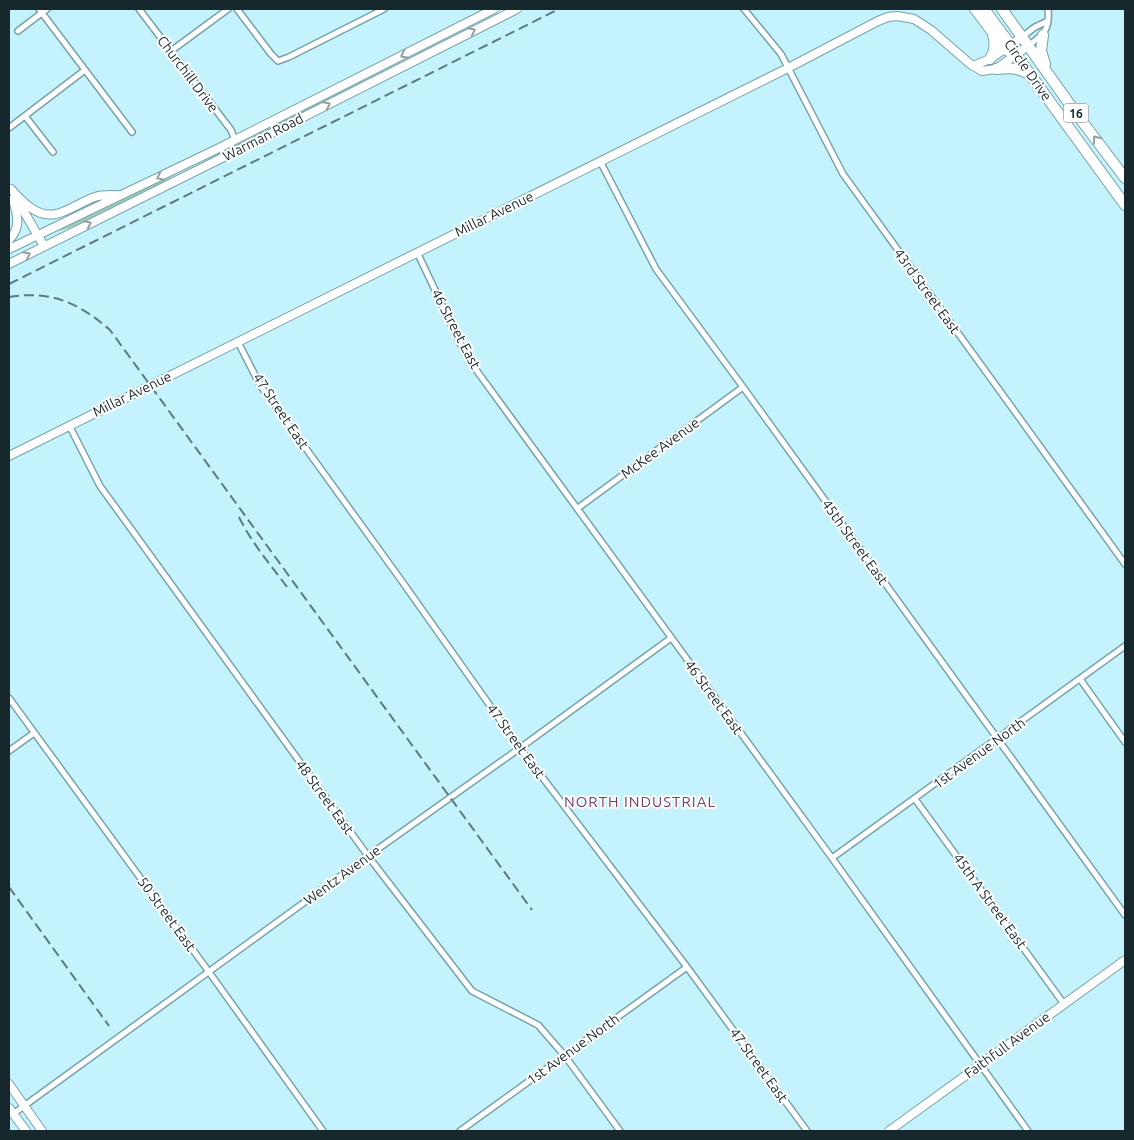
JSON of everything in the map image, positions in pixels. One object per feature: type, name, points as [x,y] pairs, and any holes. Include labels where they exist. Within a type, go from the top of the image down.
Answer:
[{"type":"highway","points":[[975,9],[992,33],[1016,55]]},
{"type":"highway","name":"Circle Drive","points":[[984,9],[1008,47]]},
{"type":"highway","name":"Circle Drive","points":[[1002,9],[1054,83],[1125,178]]},
{"type":"highway","points":[[990,59],[995,43],[992,33]]},
{"type":"highway","points":[[1043,35],[1042,58],[1054,83]]},
{"type":"highway","name":"Circle Drive","points":[[1016,55],[1125,205]]},
{"type":"highway","points":[[996,69],[1012,68],[1022,70],[1031,76]]},
{"type":"street","points":[[18,31],[40,11],[47,9]]},
{"type":"street","name":"Churchill Drive","points":[[139,9],[231,130],[235,140]]},
{"type":"street","points":[[171,51],[228,9]]},
{"type":"street","points":[[237,9],[278,61],[384,9]]},
{"type":"street","name":"Warman Road","points":[[9,249],[235,140],[494,9]]},
{"type":"street","name":"Warman Road","points":[[9,264],[517,9]]},
{"type":"street","name":"43rd Street East","points":[[744,9],[781,54],[843,174],[1125,564]]},
{"type":"street","points":[[973,66],[982,70],[996,69],[1043,35],[1049,16],[1048,9]]},
{"type":"street","points":[[40,11],[132,132]]},
{"type":"street","name":"Millar Avenue","points":[[9,456],[788,68],[878,21],[897,16],[914,19],[927,27],[973,66]]},
{"type":"street","points":[[973,66],[990,59],[1035,27],[1048,21]]},
{"type":"street","points":[[9,128],[85,70]]},
{"type":"street","points":[[25,116],[53,152]]},
{"type":"street","points":[[172,183],[196,164],[227,149],[235,140]]},
{"type":"street","name":"45th Street East","points":[[600,161],[656,269],[1125,915]]},
{"type":"street","points":[[10,188],[31,209],[48,215],[65,211],[98,196],[122,194]]},
{"type":"street","points":[[10,188],[44,246]]},
{"type":"street","points":[[9,240],[16,229],[18,215],[10,188]]},
{"type":"street","name":"46 Street East","points":[[417,252],[468,357],[1028,1131]]},
{"type":"street","name":"47 Street East","points":[[238,342],[260,385],[280,414],[520,748],[687,967],[807,1131]]},
{"type":"street","name":"McKee Avenue","points":[[578,508],[742,387]]},
{"type":"street","name":"48 Street East","points":[[69,425],[100,486],[368,856],[472,991],[538,1026],[565,1056],[620,1131]]},
{"type":"street","name":"Wentz Avenue","points":[[11,1111],[24,1106],[671,638]]},
{"type":"street","name":"1st Avenue North","points":[[832,858],[1125,646]]},
{"type":"street","points":[[1080,679],[1125,742]]},
{"type":"street","name":"50 Street East","points":[[9,698],[323,1131]]},
{"type":"street","points":[[9,751],[34,733]]},
{"type":"street","name":"45th A Street East","points":[[915,799],[1064,1004]]},
{"type":"street","name":"Faithfull Avenue","points":[[889,1131],[1125,960]]},
{"type":"street","name":"1st Avenue North","points":[[460,1131],[687,967]]},
{"type":"street","points":[[9,1084],[42,1131]]},
{"type":"street","points":[[11,1111],[26,1131]]},
{"type":"green space","points":[[178,172],[162,183],[75,226],[50,233]]},
{"type":"railway","points":[[9,284],[559,9]]},
{"type":"railway","points":[[9,297],[38,295],[64,301],[87,312],[110,330],[532,910]]},
{"type":"railway","points":[[239,517],[255,544],[287,587]]},
{"type":"railway","points":[[9,887],[109,1026]]},
{"type":"district","name":"NORTH INDUSTRIAL","points":[[640,801]]}]
